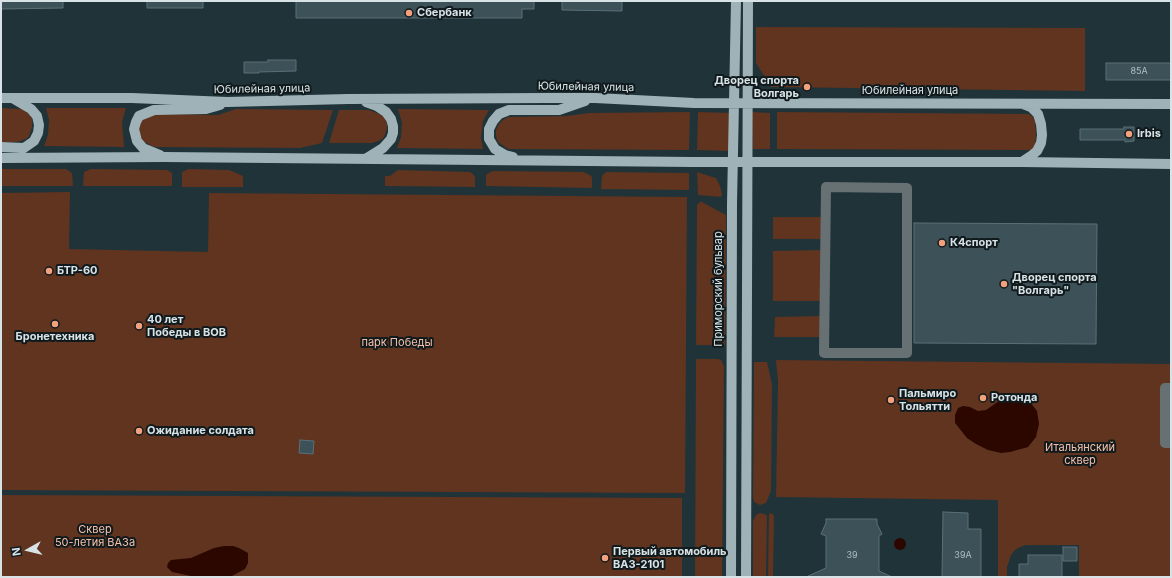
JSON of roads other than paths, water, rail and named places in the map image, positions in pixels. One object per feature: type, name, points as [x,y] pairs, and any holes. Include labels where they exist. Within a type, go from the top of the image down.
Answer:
[{"type":"main road","name":"Приморский бульвар","points":[[731,577],[732,204],[736,1]]},
{"type":"main road","points":[[746,577],[748,1]]},
{"type":"main road","name":"Юбилейная улица","points":[[6,98],[132,98],[227,102],[595,98],[694,103],[1171,104]]},
{"type":"main road","points":[[1,147],[24,148],[34,141],[38,133],[37,116],[31,109],[6,98]]},
{"type":"main road","points":[[525,160],[505,155],[495,150],[489,139],[489,129],[499,114],[509,110],[559,110],[595,98]]},
{"type":"main road","points":[[360,100],[377,106],[386,112],[391,119],[393,126],[391,139],[383,148],[367,158]]},
{"type":"main road","points":[[164,157],[143,148],[137,141],[134,129],[139,116],[154,110],[206,109],[227,102]]},
{"type":"main road","points":[[1021,103],[1031,107],[1038,114],[1042,134],[1041,143],[1037,151],[1022,162]]},
{"type":"main road","points":[[1,158],[367,158],[734,163],[1022,162],[1171,164]]},
{"type":"street","points":[[826,187],[907,188],[907,353],[875,353],[824,353],[826,187]]},
{"type":"street","points":[[1171,388],[1165,388],[1165,443],[1171,443]]},
{"type":"place","name":"Сбербанк","points":[[409,13]]},
{"type":"place","name":"Дворец спорта Волгарь","points":[[807,87]]},
{"type":"place","name":"Irbis","points":[[1129,134]]},
{"type":"place","name":"К4спорт","points":[[942,243]]},
{"type":"place","name":"БТР-60","points":[[49,271]]},
{"type":"place","name":"Дворец спорта \"Волгарь\"","points":[[1004,284]]},
{"type":"place","name":"Бронетехника","points":[[55,324]]},
{"type":"place","name":"40 лет Победы в ВОВ","points":[[139,326]]},
{"type":"place","name":"Ротонда","points":[[983,398]]},
{"type":"place","name":"Пальмиро Тольятти","points":[[891,400]]},
{"type":"place","name":"Ожидание солдата","points":[[139,431]]},
{"type":"place","name":"Первый автомобиль ВАЗ-2101","points":[[605,558]]},
{"type":"park label","name":"парк Победы","points":[[397,343]]},
{"type":"park label","name":"Итальянский сквер","points":[[1080,454]]},
{"type":"park label","name":"Сквер 50-летия ВАЗа","points":[[95,536]]}]
